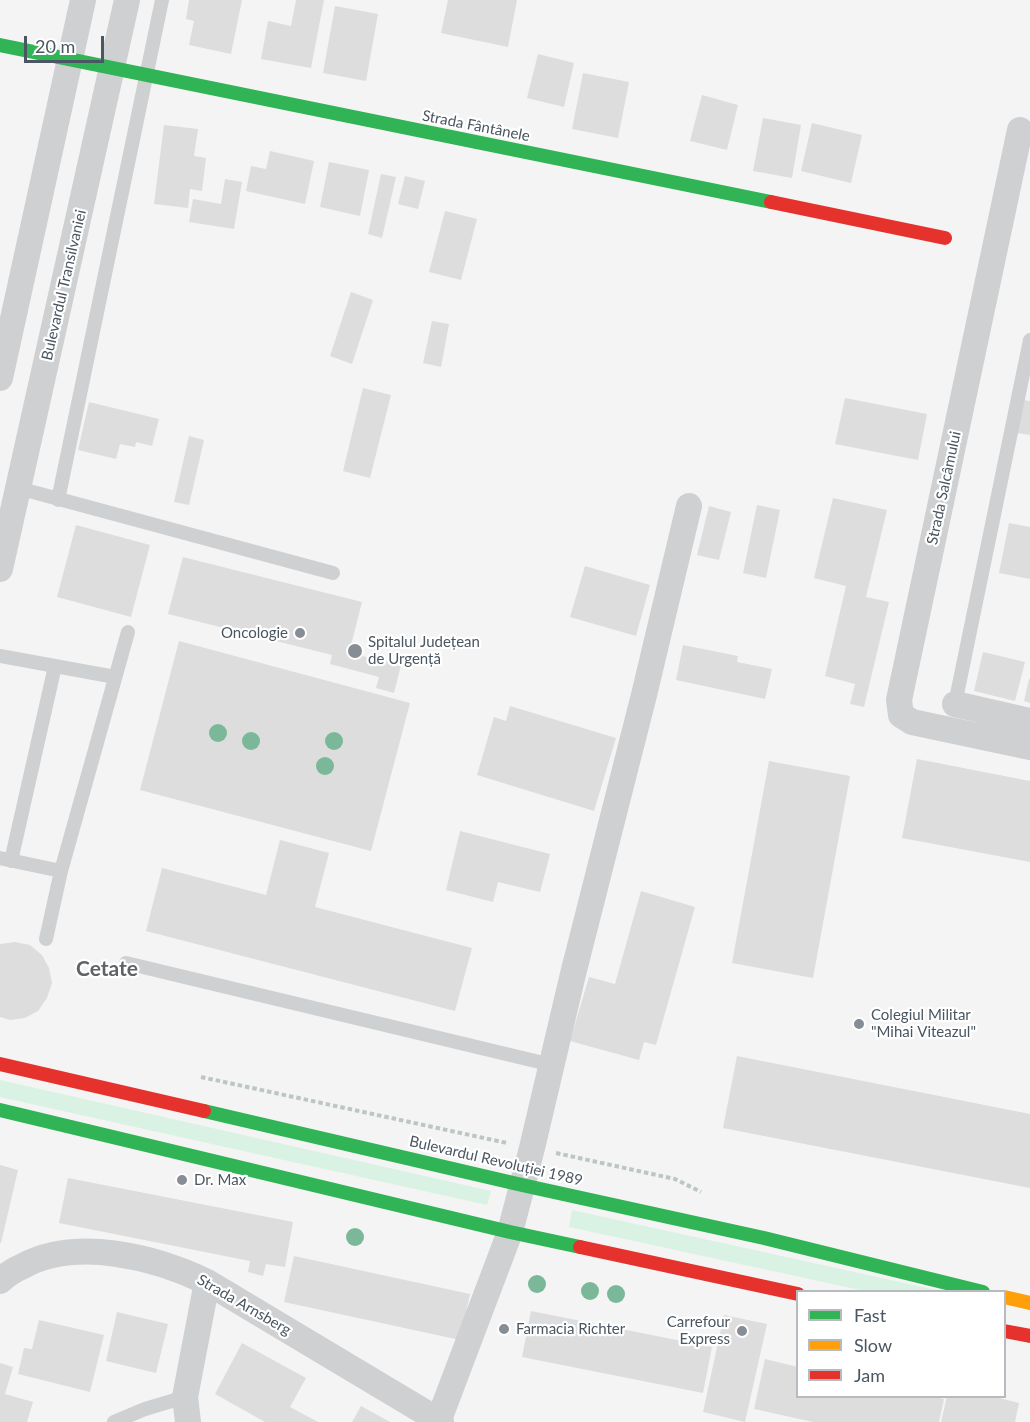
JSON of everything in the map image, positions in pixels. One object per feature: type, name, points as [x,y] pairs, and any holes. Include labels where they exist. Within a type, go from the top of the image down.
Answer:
[{"type":"main road","name":"Strada Fântânele","points":[[0,45],[945,238]]},
{"type":"main road","name":"Bulevardul Revoluției 1989","points":[[0,1064],[522,1185],[742,1233],[975,1290]]},
{"type":"main road","points":[[0,1110],[510,1232],[796,1294]]},
{"type":"main road","points":[[1006,1297],[1030,1303]]},
{"type":"main road","points":[[1006,1332],[1030,1336]]},
{"type":"street","points":[[0,378],[83,0]]},
{"type":"street","name":"Bulevardul Transilvaniei","points":[[0,569],[3,541],[18,488],[127,0]]},
{"type":"street","name":"Strada Salcâmului","points":[[1020,130],[899,700],[901,715],[912,722],[1030,747]]},
{"type":"street","name":"Strada Arnsberg","points":[[0,1281],[5,1275],[31,1261],[59,1253],[83,1251],[120,1255],[185,1271],[439,1421],[510,1232],[689,506]]},
{"type":"street","points":[[956,704],[1030,721]]},
{"type":"street","points":[[186,1410],[207,1282]]},
{"type":"lane","points":[[58,500],[162,0]]},
{"type":"lane","points":[[956,704],[1030,339]]},
{"type":"lane","points":[[18,488],[333,573]]},
{"type":"lane","points":[[46,939],[61,871],[128,632]]},
{"type":"lane","points":[[0,656],[115,677]]},
{"type":"lane","points":[[55,666],[5,860],[61,871]]},
{"type":"lane","points":[[126,963],[552,1065]]},
{"type":"lane","points":[[114,1422],[145,1409],[186,1410]]},
{"type":"green space","points":[[0,1080],[491,1191],[487,1205],[0,1097]]},
{"type":"green space","points":[[572,1210],[936,1290],[860,1290],[569,1227]]},
{"type":"building","points":[[189,0],[242,0],[231,54],[189,45],[194,21],[186,19]]},
{"type":"building","points":[[296,0],[324,0],[311,68],[261,59],[268,21],[291,26]]},
{"type":"building","points":[[448,0],[517,0],[508,47],[441,33]]},
{"type":"building","points":[[335,6],[378,14],[366,81],[323,73]]},
{"type":"building","points":[[538,54],[574,63],[564,107],[527,98]]},
{"type":"building","points":[[583,73],[629,82],[618,138],[572,129]]},
{"type":"building","points":[[702,95],[738,105],[727,150],[690,141]]},
{"type":"building","points":[[763,118],[801,125],[792,178],[753,171]]},
{"type":"building","points":[[812,123],[862,135],[851,183],[801,171]]},
{"type":"building","points":[[164,125],[198,129],[194,156],[206,158],[202,191],[190,189],[188,208],[154,204]]},
{"type":"building","points":[[270,151],[314,161],[305,204],[246,191],[251,166],[266,169]]},
{"type":"building","points":[[329,162],[369,170],[360,216],[320,207]]},
{"type":"building","points":[[381,174],[396,177],[382,238],[368,234]]},
{"type":"building","points":[[405,176],[425,181],[418,209],[398,204]]},
{"type":"building","points":[[225,179],[242,182],[234,229],[189,222],[193,199],[221,204]]},
{"type":"building","points":[[445,211],[477,219],[461,280],[429,272]]},
{"type":"building","points":[[351,292],[373,300],[352,364],[330,356]]},
{"type":"building","points":[[432,321],[449,324],[441,367],[423,363]]},
{"type":"building","points":[[363,388],[391,395],[370,478],[343,471]]},
{"type":"building","points":[[845,398],[927,414],[918,460],[835,444]]},
{"type":"building","points":[[1024,400],[1030,401],[1030,435],[1017,433]]},
{"type":"building","points":[[89,402],[159,419],[152,446],[136,442],[135,447],[120,444],[116,459],[78,450]]},
{"type":"building","points":[[189,436],[204,440],[189,505],[174,502]]},
{"type":"building","points":[[833,498],[887,510],[866,597],[889,602],[864,707],[850,704],[855,684],[825,676],[846,586],[814,578]]},
{"type":"building","points":[[757,505],[780,510],[766,578],[743,573]]},
{"type":"building","points":[[709,506],[731,512],[719,560],[697,555]]},
{"type":"building","points":[[1009,523],[1030,527],[1030,579],[999,573]]},
{"type":"building","points":[[76,525],[150,545],[131,617],[57,597]]},
{"type":"building","name":"Oncologie","points":[[183,557],[362,602],[349,653],[401,665],[394,693],[376,688],[379,677],[330,664],[332,655],[168,614]]},
{"type":"building","points":[[585,566],[650,585],[636,636],[570,617]]},
{"type":"building","points":[[179,641],[410,703],[371,851],[140,790]]},
{"type":"building","points":[[683,645],[738,656],[737,662],[772,669],[765,699],[676,680]]},
{"type":"building","points":[[983,652],[1025,662],[1015,701],[974,691]]},
{"type":"building","points":[[1030,679],[1030,703],[1024,701]]},
{"type":"building","points":[[510,706],[616,738],[594,811],[477,775],[494,717],[506,721]]},
{"type":"building","points":[[917,759],[1030,781],[1030,862],[902,838]]},
{"type":"building","points":[[769,761],[850,776],[813,978],[732,963]]},
{"type":"building","points":[[460,831],[550,854],[540,892],[498,882],[493,902],[446,890]]},
{"type":"building","points":[[280,840],[329,853],[315,907],[472,948],[455,1011],[146,931],[162,868],[266,895]]},
{"type":"building","points":[[641,891],[695,907],[656,1045],[644,1042],[639,1060],[570,1041],[589,977],[615,984]]},
{"type":"building","points":[[15,942],[30,945],[42,955],[49,968],[52,983],[47,998],[38,1011],[25,1018],[10,1020],[0,1017],[0,944]]},
{"type":"building","points":[[737,1056],[1030,1114],[1030,1188],[723,1128]]},
{"type":"building","points":[[0,1165],[18,1170],[1,1243],[0,1243]]},
{"type":"building","points":[[68,1178],[293,1222],[285,1267],[266,1264],[263,1276],[248,1272],[250,1261],[59,1223]]},
{"type":"building","points":[[294,1256],[470,1294],[460,1340],[284,1302]]},
{"type":"building","points":[[531,1311],[712,1347],[703,1393],[522,1357]]},
{"type":"building","points":[[117,1312],[168,1324],[156,1373],[106,1361]]},
{"type":"building","points":[[724,1315],[767,1324],[745,1422],[703,1412]]},
{"type":"building","points":[[39,1320],[104,1335],[90,1392],[18,1374],[24,1348],[32,1349]]},
{"type":"building","points":[[242,1343],[306,1378],[290,1407],[318,1422],[265,1422],[215,1394]]},
{"type":"building","points":[[765,1359],[796,1367],[796,1398],[944,1399],[939,1422],[813,1422],[754,1409]]},
{"type":"building","points":[[0,1363],[13,1367],[5,1394],[33,1402],[27,1422],[0,1422]]},
{"type":"building","points":[[947,1398],[1000,1398],[1019,1403],[1015,1422],[941,1422]]},
{"type":"building","points":[[361,1406],[390,1422],[352,1422]]},
{"type":"traffic: fast","points":[[0,45],[771,202]]},
{"type":"traffic: fast","points":[[0,1110],[580,1247]]},
{"type":"traffic: fast","points":[[204,1111],[522,1185],[764,1238],[975,1290]]},
{"type":"traffic: slow","points":[[1006,1297],[1030,1303]]},
{"type":"traffic: jam","points":[[771,202],[945,238]]},
{"type":"traffic: jam","points":[[0,1064],[204,1111]]},
{"type":"traffic: jam","points":[[580,1247],[796,1294]]},
{"type":"traffic: jam","points":[[1006,1331],[1030,1336]]},
{"type":"place","name":"Oncologie","points":[[300,633]]},
{"type":"place","name":"Spitalul Județean de Urgență","points":[[355,651]]},
{"type":"place","name":"Colegiul Militar \"Mihai Viteazul\"","points":[[859,1024]]},
{"type":"place","name":"Dr. Max","points":[[182,1180]]},
{"type":"place","name":"Farmacia Richter","points":[[504,1329]]},
{"type":"place","name":"Carrefour Express","points":[[742,1331]]},
{"type":"district","name":"Cetate","points":[[107,969]]}]
